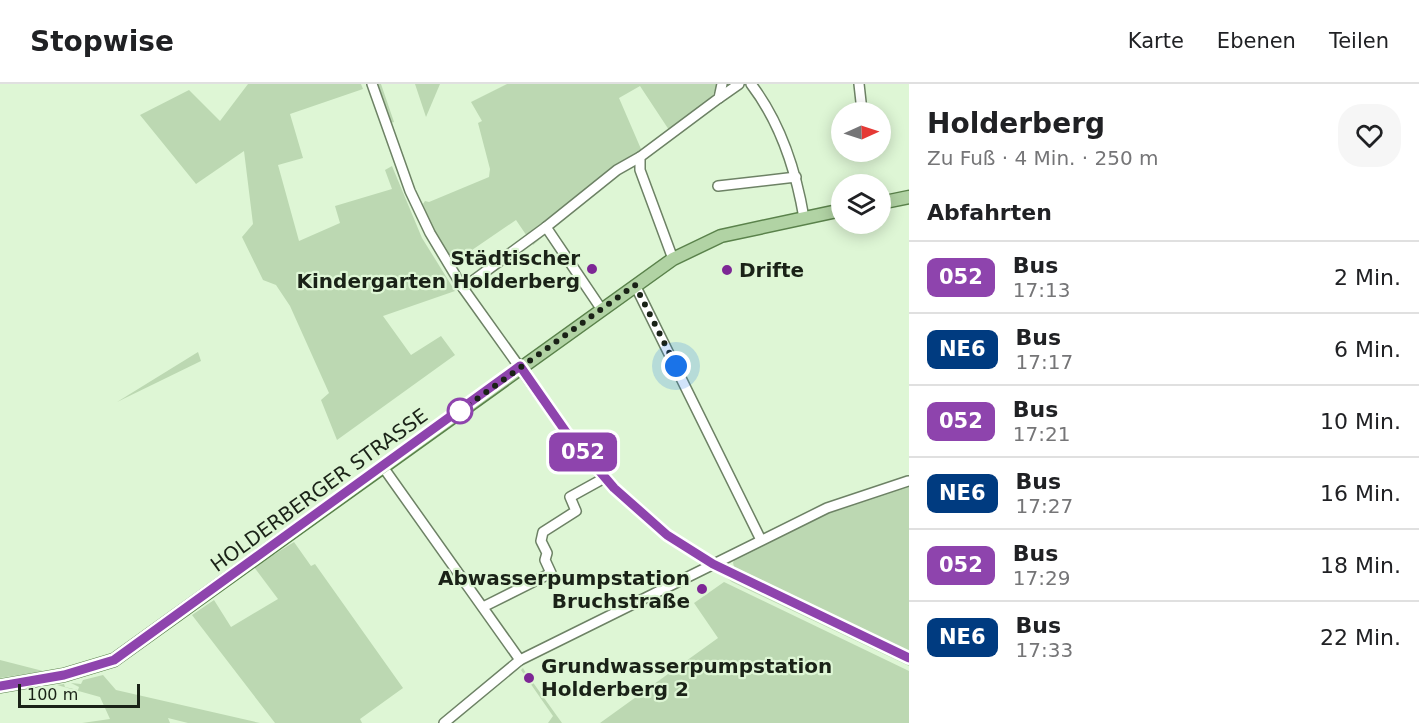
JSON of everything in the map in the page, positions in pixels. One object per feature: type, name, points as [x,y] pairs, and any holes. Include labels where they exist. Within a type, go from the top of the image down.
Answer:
[{"type":"main road","points":[[891,201],[909,197]]},
{"type":"main road","name":"HOLDERBERGER STRASSE","points":[[0,686],[83,671],[114,660],[520,366],[673,259],[721,236],[831,212]]},
{"type":"street","points":[[372,84],[410,191],[430,233],[463,288],[566,432],[614,488],[667,535],[713,564],[909,658]]},
{"type":"street","points":[[719,98],[722,84]]},
{"type":"street","points":[[463,288],[546,227],[617,170],[640,157],[739,84]]},
{"type":"street","points":[[751,84],[770,112],[796,177],[804,218]]},
{"type":"street","points":[[859,84],[861,102]]},
{"type":"street","points":[[640,157],[640,170],[673,259]]},
{"type":"street","points":[[718,186],[796,177]]},
{"type":"street","points":[[546,227],[602,310]]},
{"type":"street","points":[[635,285],[760,538]]},
{"type":"street","points":[[383,467],[520,660]]},
{"type":"street","points":[[483,607],[551,573],[545,560],[547,553],[542,541],[543,532],[576,511],[570,497],[599,481]]},
{"type":"street","points":[[444,723],[520,660],[713,564],[760,538],[827,508],[908,481]]},
{"type":"green space","points":[[248,84],[361,84],[363,89],[290,114],[303,158],[278,165],[299,241],[340,223],[335,206],[392,189],[385,170],[392,166],[422,238],[455,291],[383,316],[411,355],[441,336],[455,355],[337,440],[321,400],[329,393],[290,306],[276,285],[263,280],[242,237],[253,224],[244,151],[196,184],[140,115],[189,90],[220,121]]},
{"type":"green space","points":[[377,84],[381,84],[394,122],[391,123]]},
{"type":"green space","points":[[415,84],[440,84],[426,117]]},
{"type":"green space","points":[[507,84],[718,84],[711,99],[669,130],[640,86],[619,98],[641,149],[604,178],[607,184],[533,245],[516,220],[453,263],[434,232],[423,204],[425,201],[429,202],[489,177],[490,169],[478,123],[482,121],[471,102]]},
{"type":"green space","points":[[198,352],[201,361],[117,402]]},
{"type":"green space","points":[[909,483],[909,652],[735,570],[733,563],[735,557],[821,513]]},
{"type":"green space","points":[[294,542],[311,566],[315,564],[403,688],[360,719],[362,723],[275,723],[192,615],[214,600],[231,627],[278,599],[254,567]]},
{"type":"green space","points":[[723,575],[909,664],[909,666],[732,582]]},
{"type":"green space","points":[[724,582],[909,671],[909,723],[600,723],[718,638],[694,603]]},
{"type":"green space","points":[[0,660],[43,671],[0,678]]},
{"type":"green space","points":[[523,668],[562,723],[548,723],[553,716],[521,670]]},
{"type":"green space","points":[[103,675],[116,690],[260,723],[188,723],[168,718],[170,723],[82,723],[110,719],[100,697],[57,685],[64,684],[65,687],[78,690],[79,687],[71,683],[81,684],[83,680]]},
{"type":"bus line","name":"052","points":[[0,686],[92,669],[114,660],[352,490],[520,366],[566,432],[614,488],[667,535],[713,564],[767,592],[909,658]]},
{"type":"place","name":"Städtischer Kindergarten Holderberg","points":[[592,269]]},
{"type":"place","name":"Drifte","points":[[727,270]]},
{"type":"place","name":"Abwasserpumpstation Bruchstraße","points":[[702,589]]},
{"type":"place","name":"Grundwasserpumpstation Holderberg 2","points":[[529,678]]},
{"type":"route","points":[[460,411],[635,285],[676,366]]}]
